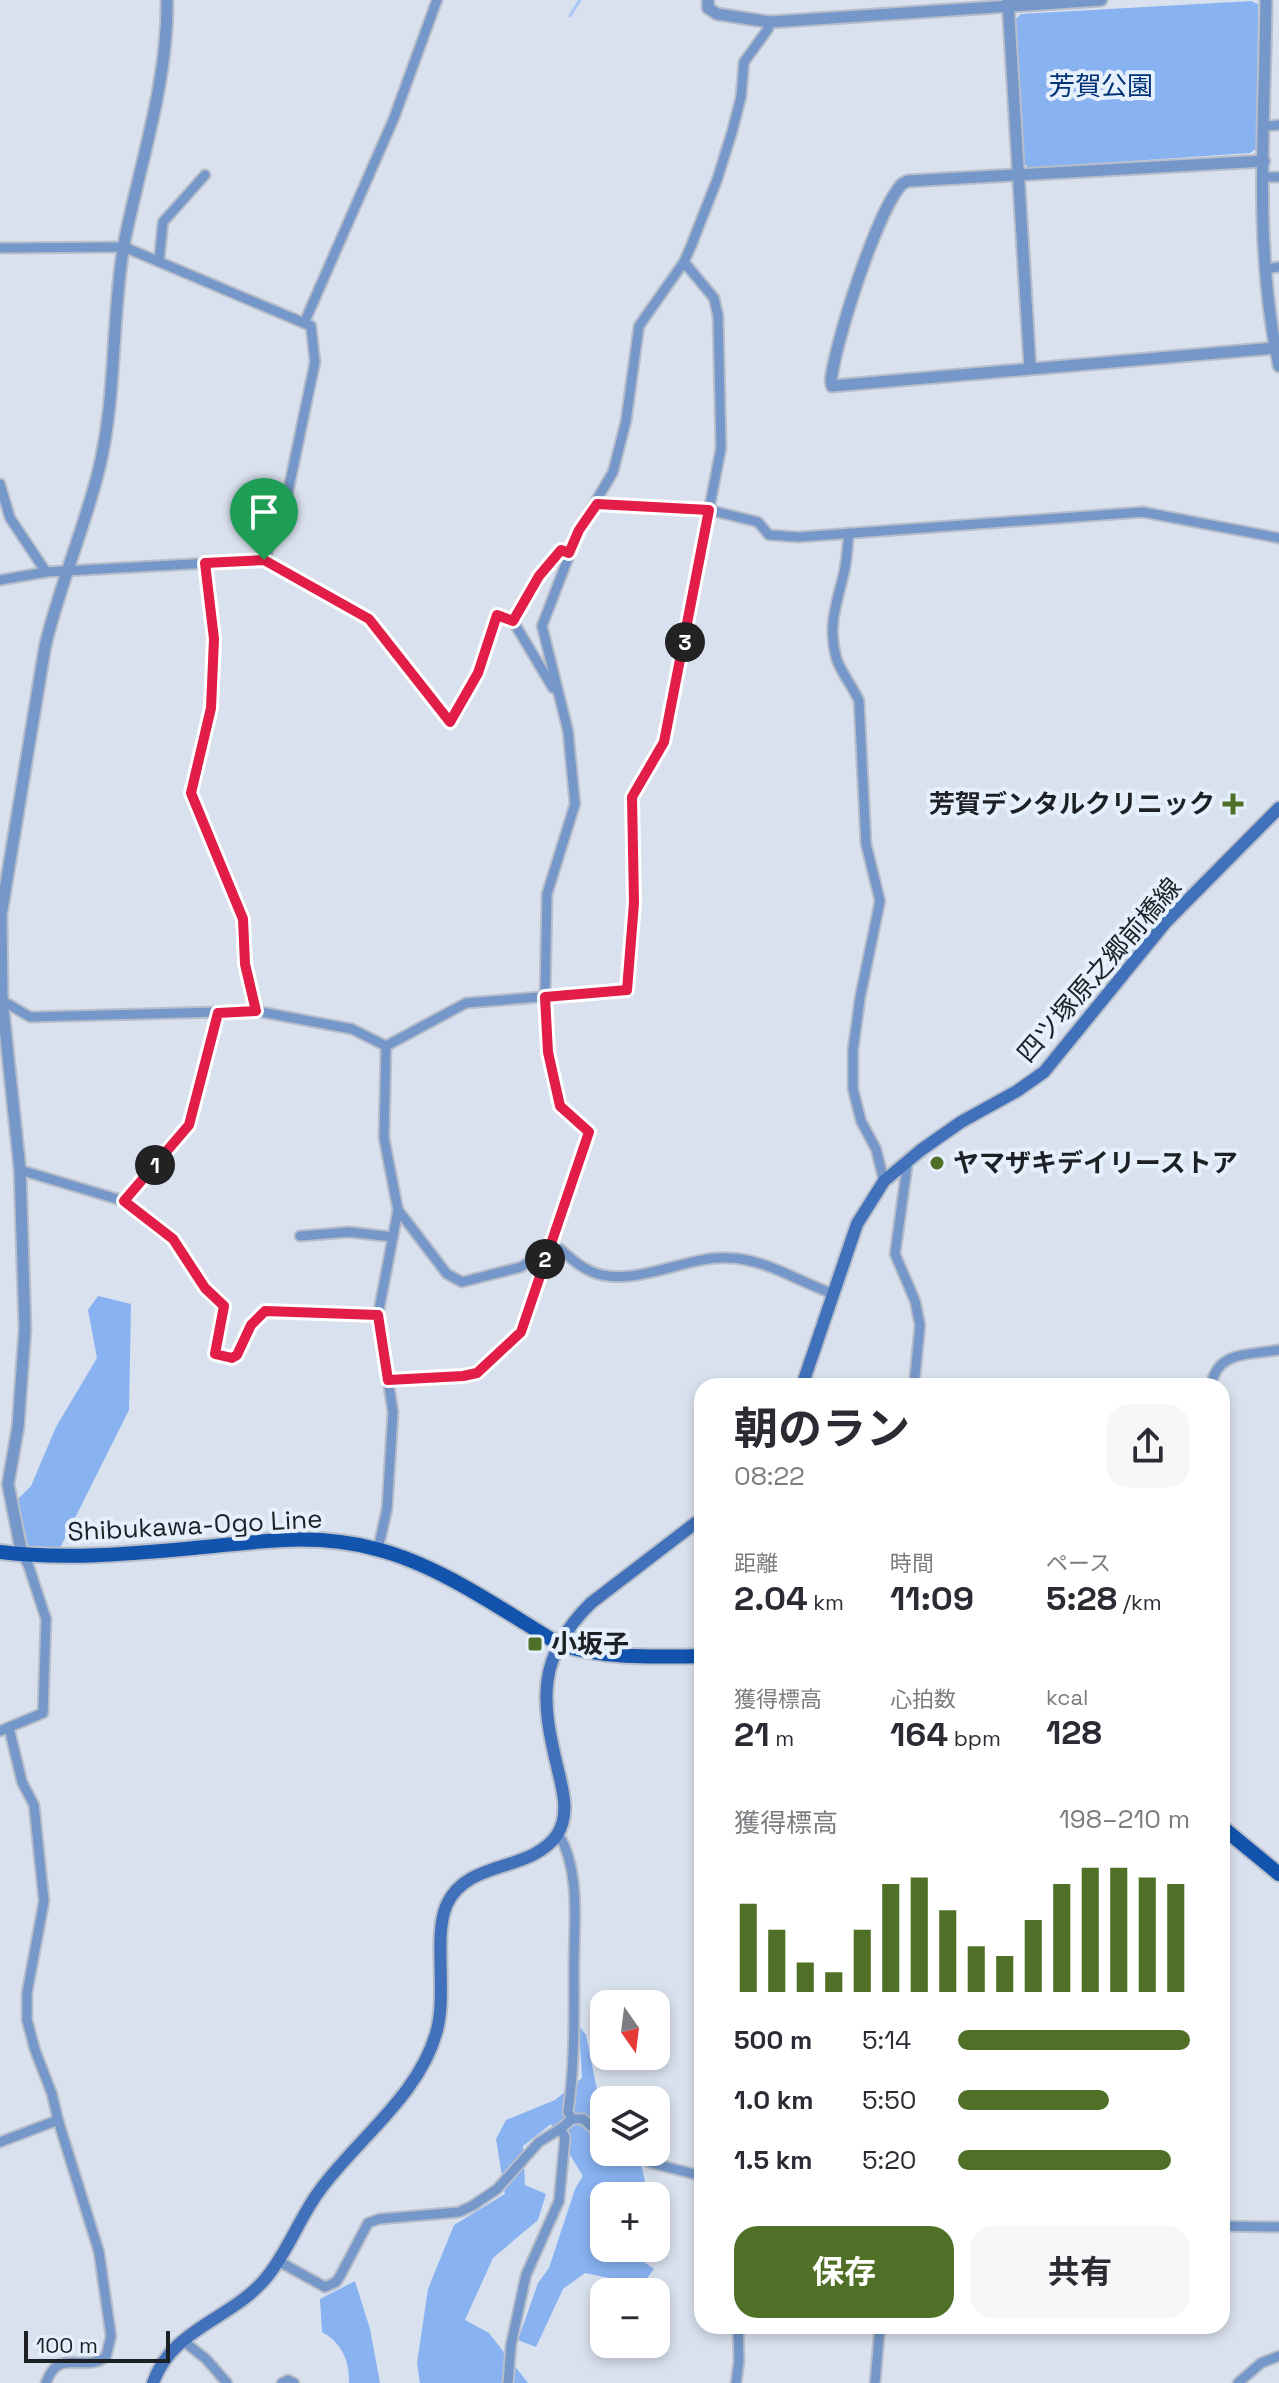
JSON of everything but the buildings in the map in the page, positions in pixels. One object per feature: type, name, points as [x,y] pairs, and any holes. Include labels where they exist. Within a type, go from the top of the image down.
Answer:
[{"type":"main road","name":"四ツ塚原之郷前橋線","points":[[805,1378],[857,1224],[884,1181],[961,1122],[1044,1072],[1166,922],[1279,808]]},
{"type":"main road","points":[[153,2383],[168,2353],[182,2340],[259,2287],[278,2261],[315,2196],[410,2085],[430,2050],[442,2009],[442,1936],[447,1904],[457,1889],[472,1877],[532,1855],[558,1833],[564,1817],[564,1795],[554,1753],[546,1683],[549,1665],[559,1644],[576,1618],[591,1603],[694,1524]]},
{"type":"main road","name":"Shibukawa-Ogo Line","points":[[0,1552],[100,1556],[297,1538],[343,1542],[378,1549],[420,1563],[559,1644],[581,1651],[620,1656],[694,1656]]},
{"type":"main road","points":[[1230,1834],[1279,1874]]},
{"type":"street","points":[[46,2383],[50,2370],[58,2363],[99,2362],[106,2357],[111,2336],[99,2252],[27,2020],[27,1993],[44,1901],[34,1805],[22,1782],[5,1730],[43,1713],[46,1619],[28,1564],[22,1555],[8,1484],[17,1437],[25,1329],[20,1170],[1,999],[1,915],[45,647],[55,604],[98,472],[106,432],[124,247],[163,69],[167,0]]},
{"type":"street","points":[[305,321],[394,118],[437,0]]},
{"type":"street","points":[[708,0],[708,8],[717,14],[770,22],[1008,3],[1101,0]]},
{"type":"street","points":[[857,0],[858,14]]},
{"type":"street","points":[[1266,0],[1265,269],[1279,366]]},
{"type":"street","points":[[1008,3],[1030,368]]},
{"type":"street","points":[[388,1380],[477,1373],[521,1332],[589,1132],[560,1106],[548,1052],[545,997],[547,894],[575,804],[568,731],[542,626],[579,530],[613,472],[626,421],[639,326],[684,262],[717,180],[732,132],[741,97],[744,62],[770,22]]},
{"type":"street","points":[[1265,126],[1279,125]]},
{"type":"street","points":[[1264,161],[908,181],[897,189],[871,246],[847,318],[831,381],[832,386],[1276,348]]},
{"type":"street","points":[[159,261],[163,222],[205,175]]},
{"type":"street","points":[[1263,177],[1279,177]]},
{"type":"street","points":[[0,248],[124,247],[311,326],[315,362],[284,511],[264,560]]},
{"type":"street","points":[[386,1046],[466,1003],[627,990],[634,903],[632,797],[664,742],[721,448],[718,316],[714,298],[684,262]]},
{"type":"street","points":[[1265,269],[1279,267]]},
{"type":"street","points":[[0,484],[12,521],[46,572]]},
{"type":"street","points":[[597,504],[709,510],[758,522],[769,535],[799,537],[1143,512],[1279,538]]},
{"type":"street","points":[[0,517],[12,521]]},
{"type":"street","points":[[849,533],[844,575],[833,611],[834,647],[836,661],[859,701],[866,844],[880,901],[860,998],[853,1050],[853,1089],[861,1121],[876,1149],[884,1181]]},
{"type":"street","points":[[513,621],[546,567],[561,550],[569,553]]},
{"type":"street","points":[[0,580],[46,572],[264,560],[369,619],[450,722],[478,673],[497,615],[513,621],[560,700]]},
{"type":"street","points":[[205,563],[214,639],[211,708],[191,793],[243,919],[245,964],[256,1011]]},
{"type":"street","points":[[1,999],[30,1017],[256,1011],[352,1029],[386,1046]]},
{"type":"street","points":[[124,1201],[189,1125],[218,1013]]},
{"type":"street","points":[[378,1549],[387,1509],[393,1412],[378,1315],[398,1210],[384,1138],[386,1046]]},
{"type":"street","points":[[908,1160],[895,1254],[915,1301],[920,1325],[915,1378]]},
{"type":"street","points":[[20,1170],[124,1201],[173,1239],[205,1288],[224,1306],[215,1354],[232,1358],[237,1355],[251,1325],[265,1311],[378,1315]]},
{"type":"street","points":[[398,1210],[447,1274],[462,1282],[521,1267],[548,1250],[560,1249],[593,1273],[619,1276],[717,1258],[741,1259],[762,1264],[834,1294]]},
{"type":"street","points":[[300,1236],[349,1232],[393,1237]]},
{"type":"street","points":[[1214,1378],[1218,1366],[1227,1358],[1279,1350]]},
{"type":"street","points":[[558,1833],[564,1844],[574,1885],[574,2067],[568,2112],[572,2119]]},
{"type":"street","points":[[278,2261],[325,2287],[336,2282],[368,2223],[379,2219],[459,2212],[497,2189],[539,2142],[572,2119],[583,2119],[590,2125]]},
{"type":"street","points":[[0,2142],[58,2120]]},
{"type":"street","points":[[508,2383],[511,2345],[526,2275],[559,2201],[565,2137],[560,2129]]},
{"type":"street","points":[[663,2166],[694,2174]]},
{"type":"street","points":[[1230,2226],[1279,2227]]},
{"type":"street","points":[[736,2383],[738,2334]]},
{"type":"street","points":[[875,2383],[879,2334]]},
{"type":"street","points":[[182,2340],[206,2359],[227,2383]]},
{"type":"street","points":[[1238,2383],[1261,2363],[1279,2356]]},
{"type":"street","points":[[282,2383],[288,2380],[294,2383]]},
{"type":"green space","name":"芳賀公園","points":[[1251,1],[1258,4],[1257,148],[1250,153],[1028,168],[1023,162],[1016,19],[1021,14]]},
{"type":"green space","points":[[98,1296],[131,1304],[129,1410],[59,1550],[29,1550],[18,1499],[31,1486],[56,1427],[97,1358],[88,1310]]},
{"type":"green space","points":[[579,2026],[586,2035],[590,2070],[593,2070],[596,2086],[590,2086],[590,2166],[642,2166],[645,2182],[590,2182],[590,2262],[644,2262],[654,2269],[647,2278],[609,2278],[585,2273],[563,2289],[536,2347],[518,2340],[538,2283],[549,2268],[575,2189],[583,2176],[551,2124],[523,2146],[525,2185],[546,2194],[538,2220],[493,2258],[465,2320],[489,2333],[528,2383],[420,2383],[417,2363],[428,2289],[454,2225],[505,2194],[496,2139],[506,2120],[555,2100],[582,2078]]},
{"type":"green space","points":[[355,2281],[370,2329],[380,2383],[349,2383],[343,2353],[322,2332],[320,2299]]},
{"type":"waterway","points":[[570,16],[580,0]]},
{"type":"place","name":"芳賀デンタルクリニック","points":[[1233,804]]},
{"type":"place","name":"ヤマザキデイリーストア","points":[[937,1163]]},
{"type":"place","name":"小坂子","points":[[535,1644]]},
{"type":"route","points":[[597,504],[709,510],[664,742],[632,797],[634,903],[627,990],[545,997],[548,1052],[560,1106],[589,1132],[521,1332],[477,1373],[388,1380],[378,1315],[265,1311],[251,1325],[237,1355],[232,1358],[215,1354],[224,1306],[205,1288],[173,1239],[124,1201],[189,1125],[218,1013],[256,1011],[245,964],[243,919],[230,881],[191,793],[211,708],[214,639],[205,563],[264,560],[369,619],[450,722],[478,673],[497,615],[513,621],[539,576],[561,550],[569,553],[579,530],[597,504]]}]
